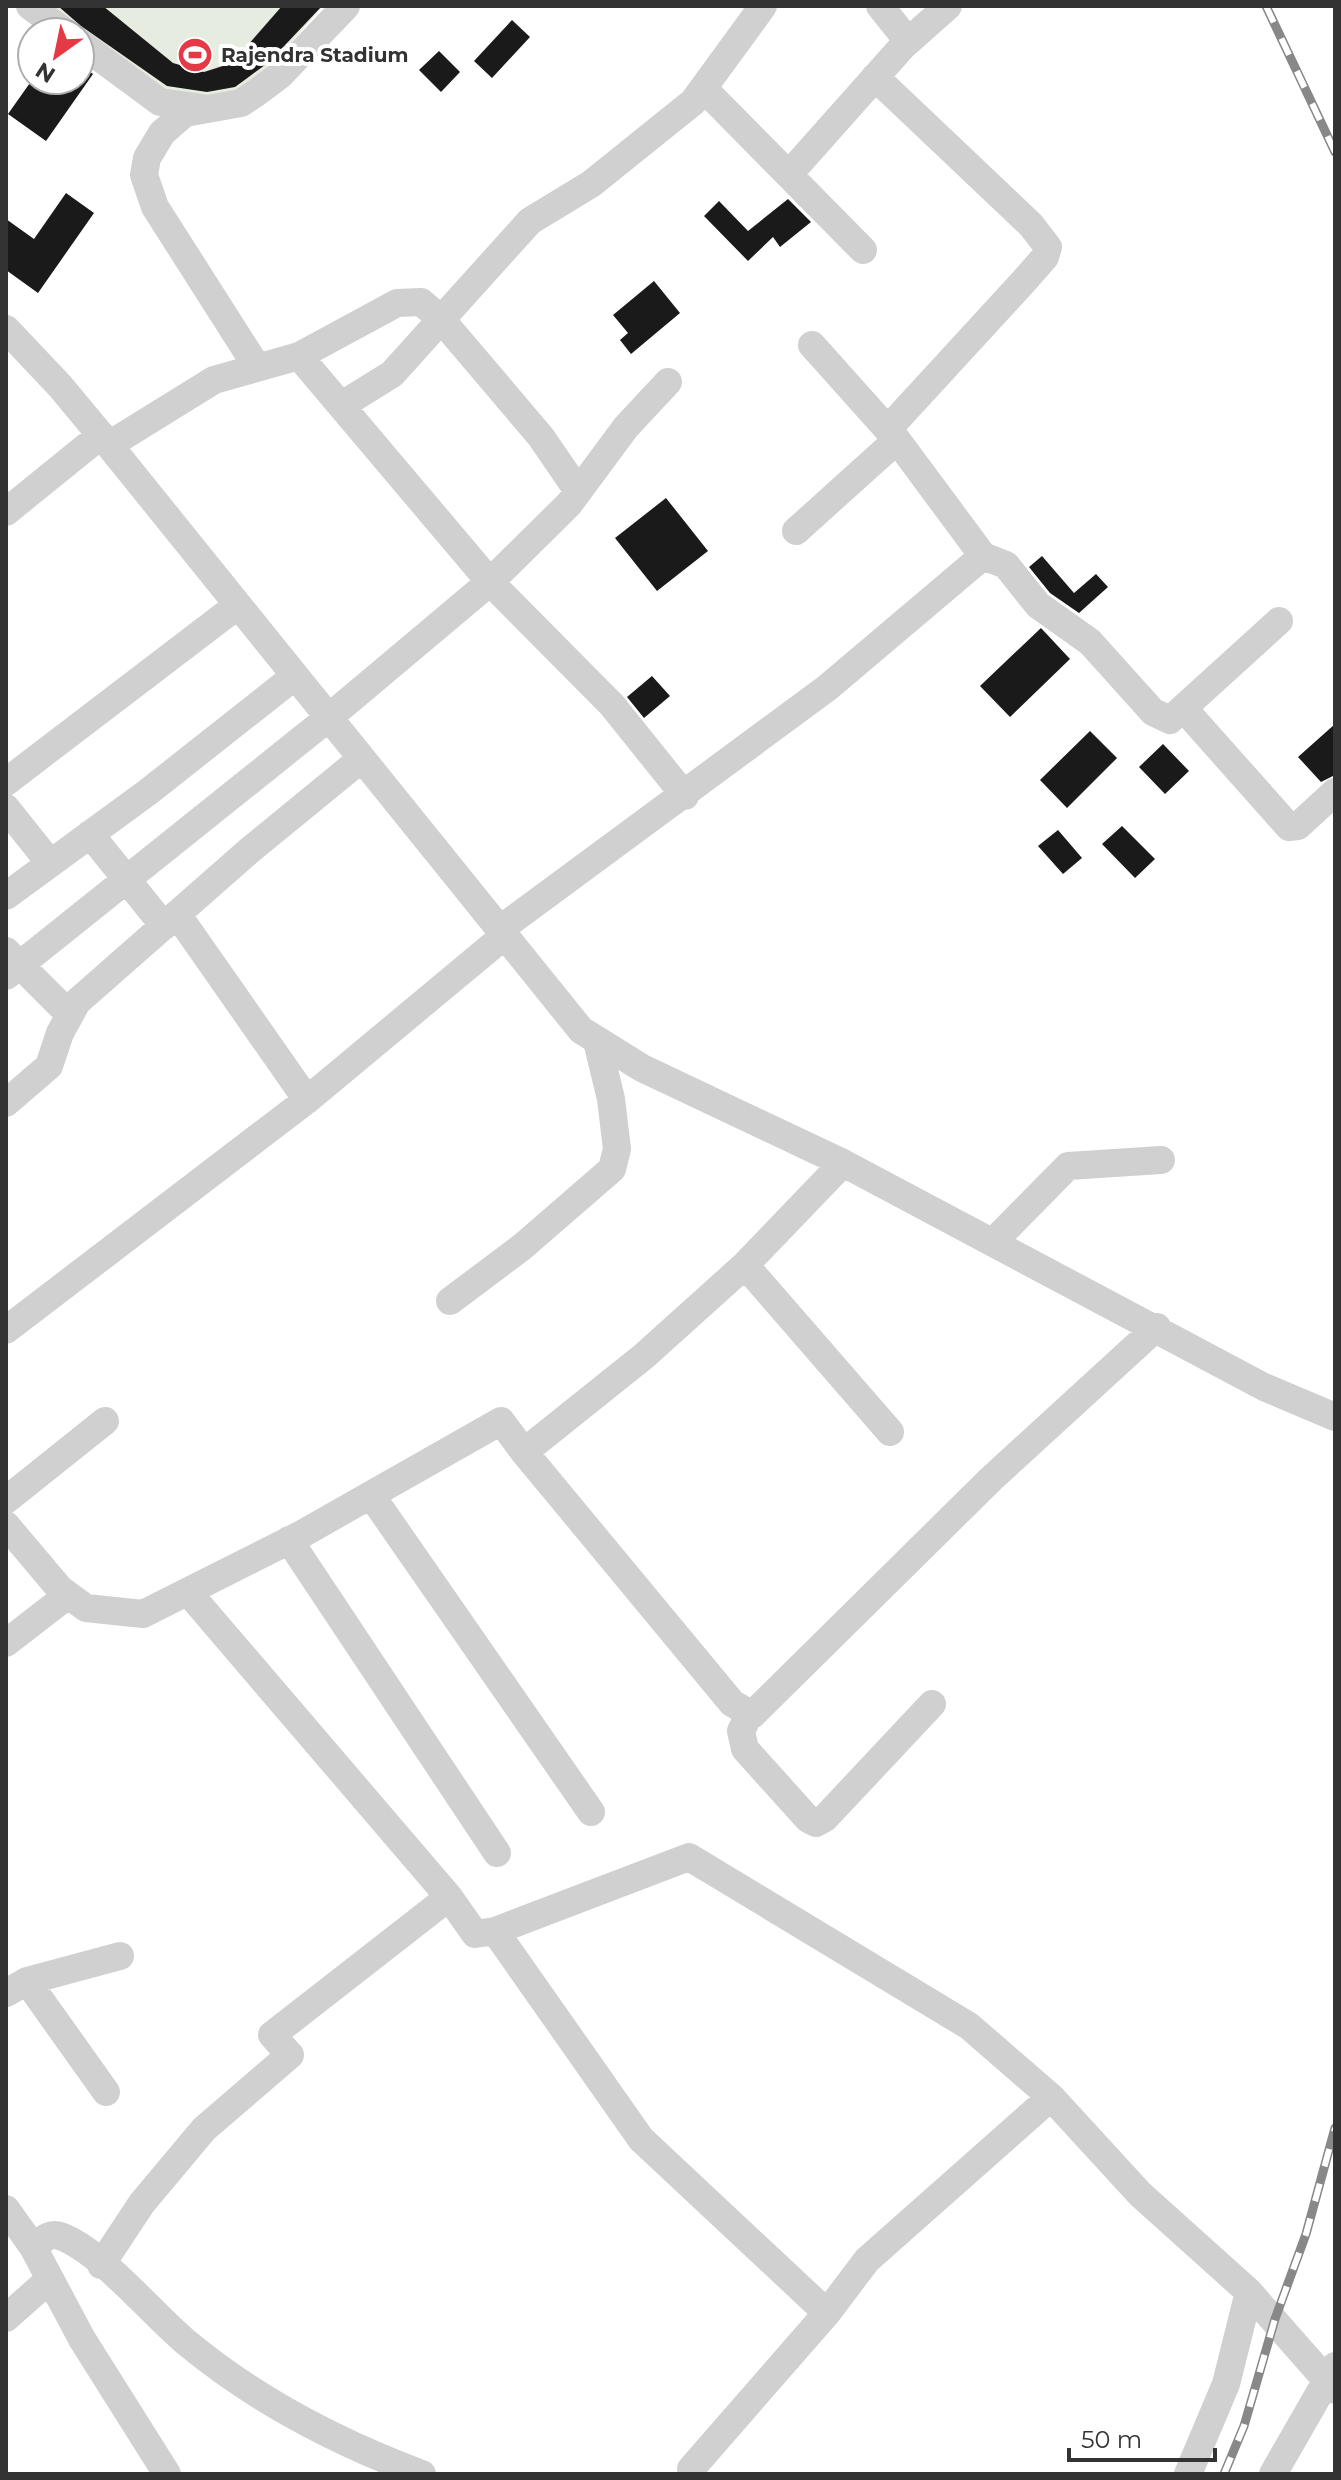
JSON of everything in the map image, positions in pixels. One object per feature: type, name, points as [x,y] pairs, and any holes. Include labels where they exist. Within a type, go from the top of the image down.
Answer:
[{"type":"street","points":[[257,367],[155,207],[144,175],[152,146],[172,122],[185,113],[241,103],[280,75],[346,6]]},
{"type":"street","points":[[342,405],[392,374],[536,216],[591,184],[705,90],[763,6]]},
{"type":"street","points":[[880,6],[908,41]]},
{"type":"street","points":[[790,173],[908,41],[948,6]]},
{"type":"street","points":[[96,55],[160,102],[189,108],[222,108]]},
{"type":"street","points":[[796,531],[893,434],[1045,257],[1048,247],[1031,225],[875,77]]},
{"type":"street","points":[[705,90],[863,250]]},
{"type":"street","points":[[6,512],[105,440],[214,380],[299,356],[397,303],[421,302],[440,318],[541,437],[578,491]]},
{"type":"street","points":[[6,329],[105,440],[360,760],[581,1030],[642,1068],[843,1163],[1157,1327],[1264,1387],[1335,1417]]},
{"type":"street","points":[[812,345],[893,434],[983,556],[1006,565],[1038,605],[1090,642],[1153,712],[1170,720],[1185,710],[1279,621]]},
{"type":"street","points":[[299,356],[490,582],[612,705],[685,796]]},
{"type":"street","points":[[69,1014],[11,964],[327,719],[490,582],[552,522],[626,427],[668,382]]},
{"type":"street","points":[[6,1330],[307,1100],[502,933],[827,688],[983,556]]},
{"type":"street","points":[[6,782],[238,605]]},
{"type":"street","points":[[6,896],[295,676]]},
{"type":"street","points":[[1185,710],[1289,827],[1298,826],[1335,792]]},
{"type":"street","points":[[6,1103],[49,1066],[69,1014],[77,1002],[360,760]]},
{"type":"street","points":[[6,808],[50,863]]},
{"type":"street","points":[[90,834],[125,878],[170,920],[307,1100]]},
{"type":"street","points":[[450,1301],[522,1247],[612,1169],[617,1149],[613,1112],[597,1041]]},
{"type":"street","points":[[994,1241],[1068,1166],[1161,1160]]},
{"type":"street","points":[[524,1452],[644,1356],[745,1265],[843,1163]]},
{"type":"street","points":[[745,1265],[890,1432]]},
{"type":"street","points":[[932,1704],[825,1818],[816,1823],[808,1819],[745,1749],[741,1731],[749,1715],[991,1479],[1157,1327]]},
{"type":"street","points":[[6,1500],[105,1421]]},
{"type":"street","points":[[6,1525],[68,1595],[86,1608],[143,1614],[289,1540],[501,1421],[732,1703],[749,1715]]},
{"type":"street","points":[[371,1495],[591,1812]]},
{"type":"street","points":[[289,1540],[497,1853]]},
{"type":"street","points":[[188,1592],[449,1897],[475,1934],[495,1931],[689,1857],[826,1936],[969,2026],[1051,2097],[1140,2194],[1249,2292],[1332,2379],[1273,2474]]},
{"type":"street","points":[[6,1643],[68,1595]]},
{"type":"street","points":[[101,2265],[142,2203],[204,2129],[290,2055],[272,2035],[449,1897]]},
{"type":"street","points":[[495,1931],[641,2139],[827,2313]]},
{"type":"street","points":[[106,2092],[16,1987],[120,1956]]},
{"type":"street","points":[[691,2469],[827,2313],[867,2260],[1051,2097]]},
{"type":"street","points":[[6,2209],[33,2247],[82,2339],[167,2474]]},
{"type":"street","points":[[33,2247],[44,2238],[61,2236],[101,2265],[188,2344],[281,2409],[381,2458],[422,2474]]},
{"type":"street","points":[[6,2318],[50,2279]]},
{"type":"street","points":[[1188,2474],[1226,2384],[1249,2292]]},
{"type":"shaded area","name":"Rajendra Stadium","points":[[40,6],[323,6],[248,92],[202,104],[162,97],[96,44],[96,16],[59,14]]},
{"type":"building","points":[[58,6],[103,6],[173,63],[204,72],[232,63],[282,6],[322,6],[269,62],[235,87],[207,92],[167,86],[96,36],[96,16],[70,16]]},
{"type":"building","points":[[512,20],[530,37],[492,78],[474,61]]},
{"type":"building","points":[[439,51],[460,72],[441,92],[419,70]]},
{"type":"building","points":[[21,96],[78,96],[46,141],[8,114]]},
{"type":"building","points":[[66,193],[94,213],[38,293],[6,270],[6,219],[34,239]]},
{"type":"building","points":[[788,199],[811,222],[780,247],[773,237],[748,261],[704,216],[719,201],[748,231]]},
{"type":"building","points":[[654,281],[680,313],[631,354],[620,340],[628,333],[613,315]]},
{"type":"building","points":[[666,498],[708,551],[657,591],[615,538]]},
{"type":"building","points":[[1042,556],[1074,593],[1096,574],[1108,587],[1079,613],[1050,593],[1029,567]]},
{"type":"building","points":[[1041,628],[1070,659],[1010,717],[980,686]]},
{"type":"building","points":[[652,676],[670,696],[644,718],[627,697]]},
{"type":"building","points":[[1335,724],[1335,775],[1321,782],[1298,757]]},
{"type":"building","points":[[1090,731],[1117,758],[1067,808],[1040,780]]},
{"type":"building","points":[[1163,744],[1189,771],[1165,794],[1139,767]]},
{"type":"building","points":[[1122,826],[1155,859],[1135,878],[1102,844]]},
{"type":"building","points":[[1058,830],[1082,858],[1063,874],[1038,846]]},
{"type":"railway","points":[[1266,6],[1335,152]]},
{"type":"railway","points":[[1224,2474],[1244,2426],[1275,2319],[1306,2234],[1335,2128]]},
{"type":"place","name":"Rajendra Stadium","points":[[195,55]]}]
